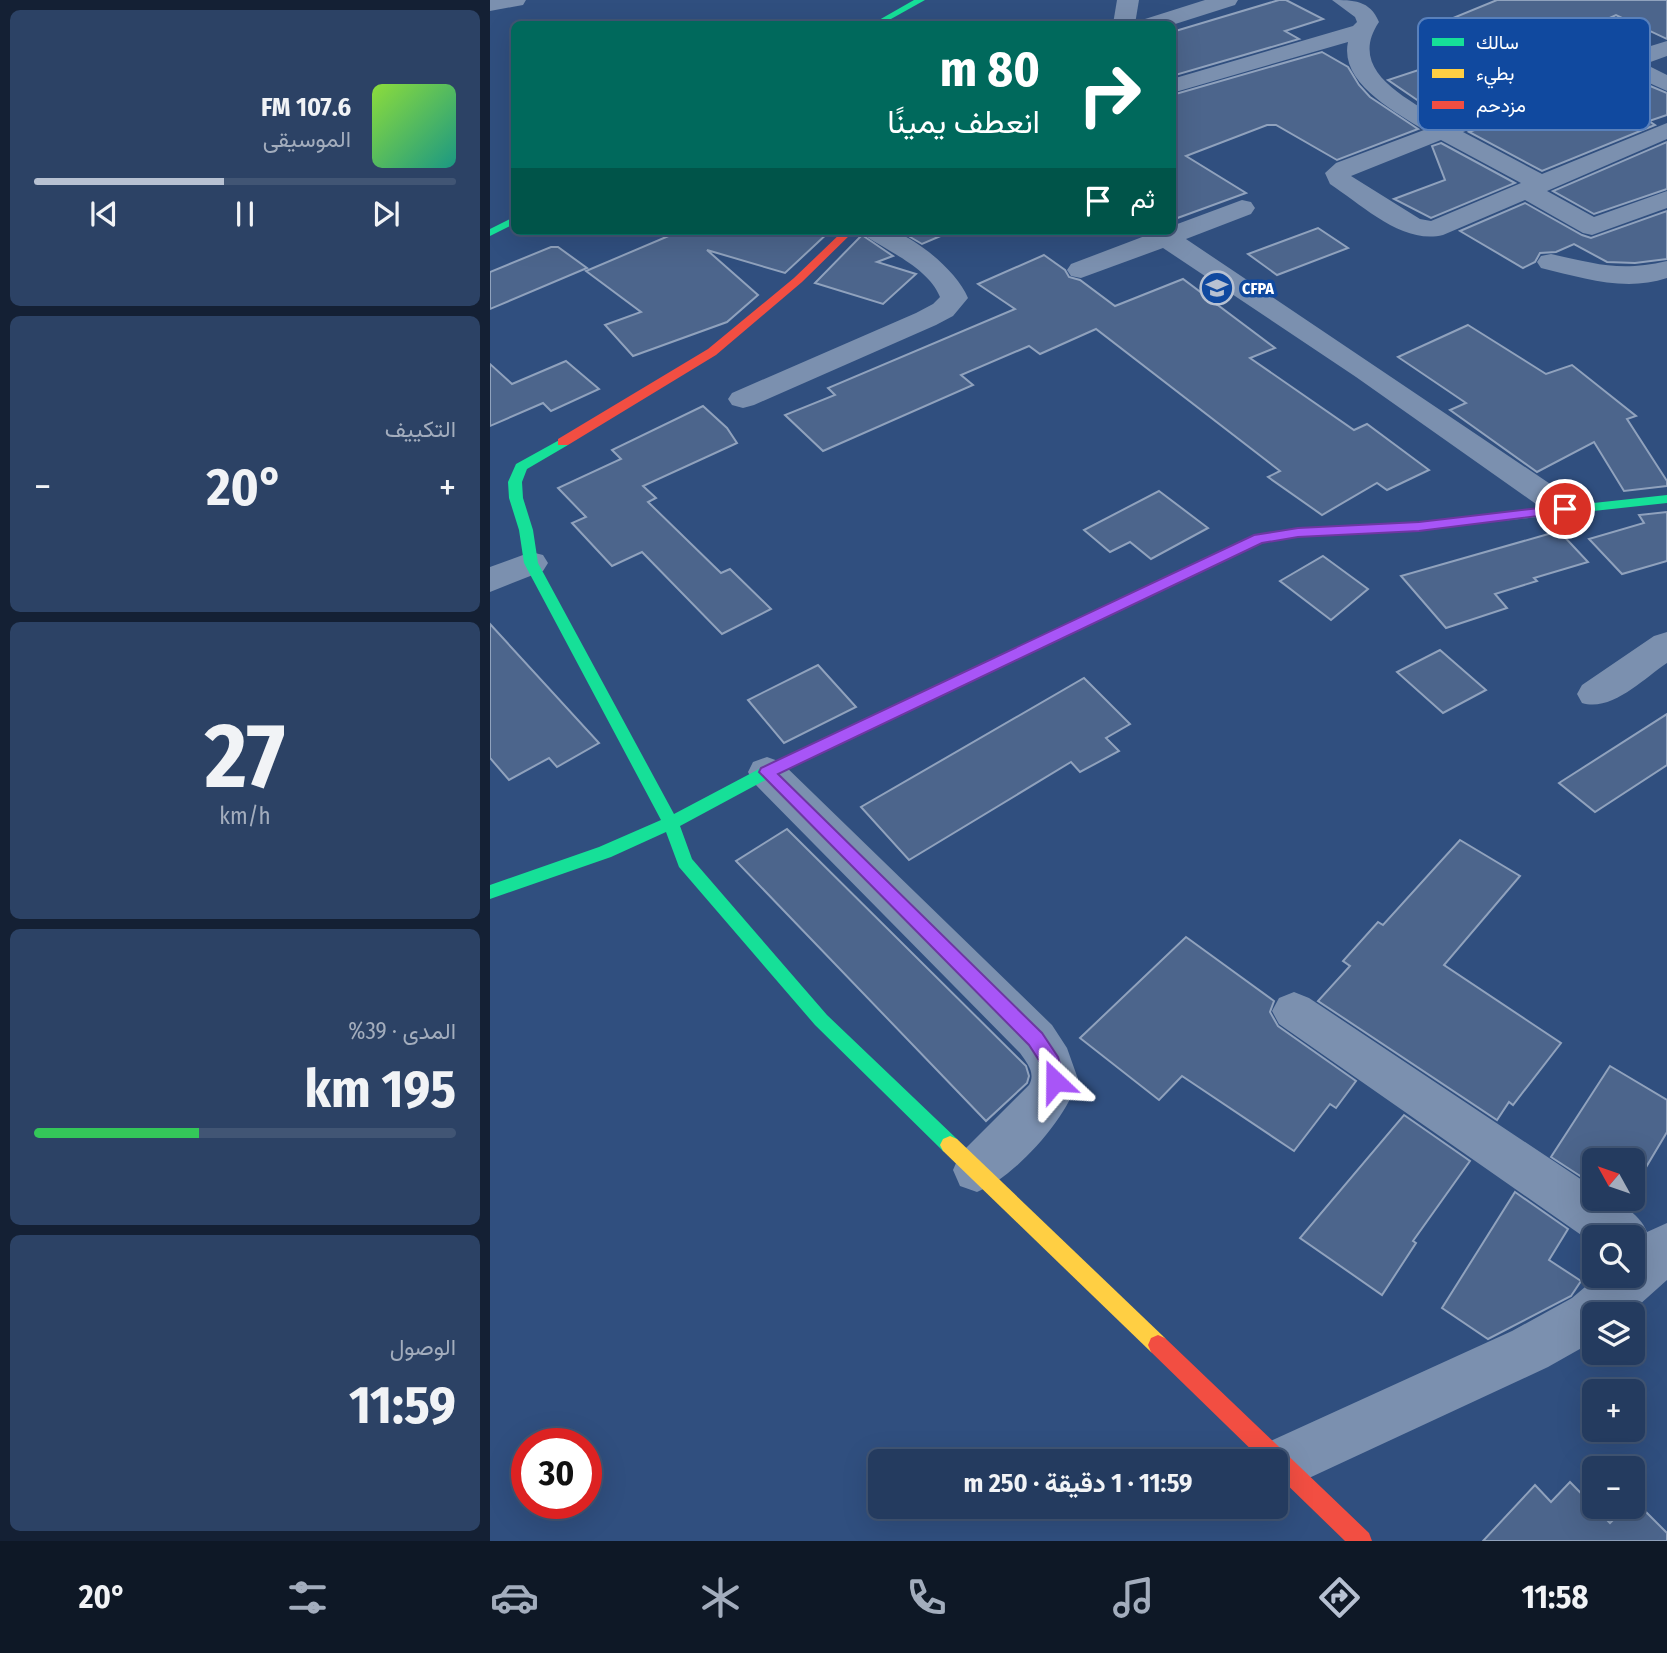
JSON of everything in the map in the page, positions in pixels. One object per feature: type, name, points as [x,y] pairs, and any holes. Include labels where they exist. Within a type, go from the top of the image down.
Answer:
[{"type":"street","points":[[490,5],[515,0]]},
{"type":"street","points":[[882,21],[920,0]]},
{"type":"street","points":[[1125,21],[1128,0]]},
{"type":"street","points":[[1162,21],[1227,0]]},
{"type":"street","points":[[1343,0],[1365,14],[1368,22],[1362,31],[1357,51],[1371,81],[1393,101],[1418,116]]},
{"type":"street","points":[[1176,85],[1362,31]]},
{"type":"street","points":[[1650,53],[1667,48]]},
{"type":"street","points":[[1650,76],[1667,84]]},
{"type":"street","points":[[1667,130],[1535,187],[1434,229],[1413,226],[1339,179],[1338,173],[1442,131],[1535,187],[1592,227],[1667,199]]},
{"type":"street","points":[[1176,234],[1242,208]]},
{"type":"street","points":[[490,233],[511,222]]},
{"type":"street","points":[[845,235],[798,280],[712,352],[648,393],[521,467],[514,476],[513,488],[527,534],[531,563],[671,823],[685,862],[721,906],[821,1020],[1265,1449]]},
{"type":"street","points":[[743,399],[926,319],[943,310],[954,299],[953,289],[941,276],[882,235]]},
{"type":"street","points":[[1081,270],[1174,235]]},
{"type":"street","points":[[1166,238],[1366,371],[1565,509]]},
{"type":"street","points":[[1551,262],[1627,279],[1652,276],[1667,269]]},
{"type":"street","points":[[490,892],[605,852],[671,823],[767,772],[1259,538],[1298,532],[1419,526],[1667,499]]},
{"type":"street","points":[[490,580],[531,563]]},
{"type":"street","points":[[1595,694],[1667,645]]},
{"type":"street","points":[[767,772],[1036,1039],[1051,1063],[1055,1081],[1048,1098],[977,1170]]},
{"type":"street","points":[[1294,1011],[1614,1225]]},
{"type":"street","points":[[1288,1461],[1530,1349],[1590,1316],[1612,1288]]},
{"type":"street","points":[[1288,1471],[1362,1541]]},
{"type":"building","points":[[1279,0],[1286,0],[1323,19],[1285,31],[1299,39],[1176,75],[1176,31]]},
{"type":"building","points":[[1497,0],[1667,0],[1667,39],[1650,31],[1650,18],[1622,18],[1616,15],[1609,18],[1453,18]]},
{"type":"building","points":[[1322,52],[1348,67],[1370,97],[1418,129],[1337,160],[1276,125],[1267,125],[1186,156],[1246,193],[1176,219],[1176,94]]},
{"type":"building","points":[[1418,70],[1418,101],[1388,80]]},
{"type":"building","points":[[1650,86],[1667,93],[1667,115],[1650,121]]},
{"type":"building","points":[[1474,130],[1643,130],[1542,171],[1469,132]]},
{"type":"building","points":[[1667,142],[1667,189],[1594,214],[1553,191]]},
{"type":"building","points":[[1441,143],[1515,183],[1431,218],[1394,199],[1445,180],[1432,146]]},
{"type":"building","points":[[1525,203],[1591,238],[1667,211],[1667,259],[1635,263],[1607,262],[1574,244],[1556,252],[1540,253],[1535,262],[1523,268],[1460,231]]},
{"type":"building","points":[[1318,228],[1348,248],[1277,275],[1248,254]]},
{"type":"building","points":[[671,235],[826,235],[785,273],[707,250],[758,295],[727,322],[633,356],[605,325],[641,312],[586,271]]},
{"type":"building","points":[[862,235],[893,256],[877,262],[916,274],[883,304],[815,283]]},
{"type":"building","points":[[907,235],[943,235],[922,244]]},
{"type":"building","points":[[551,247],[558,247],[587,268],[490,309],[490,272]]},
{"type":"building","points":[[1044,255],[1065,270],[1069,277],[1080,280],[1115,306],[1183,279],[1275,348],[1250,358],[1354,430],[1367,424],[1429,470],[1387,490],[1377,483],[1322,515],[1268,477],[1280,471],[1096,329],[1040,354],[1029,346],[961,375],[973,385],[823,451],[785,415],[835,395],[828,388],[1015,309],[978,284]]},
{"type":"building","points":[[1468,325],[1546,374],[1572,365],[1636,416],[1627,419],[1667,481],[1667,486],[1624,491],[1594,442],[1537,472],[1450,410],[1466,403],[1398,357]]},
{"type":"building","points":[[566,361],[599,389],[551,411],[543,403],[490,426],[490,364],[512,384]]},
{"type":"building","points":[[703,406],[727,428],[737,443],[643,486],[656,498],[648,502],[721,573],[730,569],[771,609],[722,634],[642,552],[612,566],[572,523],[586,517],[558,488],[621,459],[612,450]]},
{"type":"building","points":[[1159,491],[1208,528],[1151,559],[1130,542],[1110,552],[1084,530]]},
{"type":"building","points":[[1667,512],[1667,561],[1622,574],[1589,539],[1644,523],[1639,515]]},
{"type":"building","points":[[1559,531],[1588,562],[1534,578],[1537,581],[1495,594],[1507,608],[1446,628],[1401,576]]},
{"type":"building","points":[[1323,556],[1368,589],[1331,620],[1280,581]]},
{"type":"building","points":[[490,624],[599,743],[557,767],[549,758],[509,780],[490,758]]},
{"type":"building","points":[[1440,650],[1486,690],[1443,713],[1397,672]]},
{"type":"building","points":[[818,665],[856,707],[784,743],[748,700]]},
{"type":"building","points":[[1084,678],[1130,724],[1106,738],[1119,751],[1080,772],[1071,762],[909,860],[861,807]]},
{"type":"building","points":[[1667,714],[1667,765],[1595,812],[1559,783]]},
{"type":"building","points":[[787,829],[1026,1066],[1029,1076],[1027,1083],[986,1121],[736,861]]},
{"type":"building","points":[[1460,840],[1520,876],[1444,965],[1561,1043],[1513,1105],[1509,1102],[1497,1120],[1318,1001],[1350,966],[1343,961],[1378,922],[1383,925]]},
{"type":"building","points":[[1186,937],[1274,1001],[1270,1012],[1278,1026],[1356,1081],[1336,1108],[1330,1104],[1294,1151],[1182,1076],[1159,1100],[1080,1038]]},
{"type":"building","points":[[1610,1066],[1667,1100],[1667,1132],[1645,1169],[1645,1148],[1582,1148],[1582,1177],[1551,1157]]},
{"type":"building","points":[[1404,1115],[1470,1161],[1413,1241],[1416,1243],[1382,1295],[1300,1238]]},
{"type":"building","points":[[1515,1192],[1568,1229],[1549,1260],[1581,1281],[1571,1296],[1488,1339],[1442,1308]]},
{"type":"building","points":[[1570,1482],[1582,1494],[1582,1519],[1606,1519],[1610,1523],[1614,1519],[1645,1519],[1645,1511],[1667,1533],[1667,1541],[1483,1541],[1535,1485],[1551,1502]]},
{"type":"traffic: fast","points":[[882,21],[921,0]]},
{"type":"traffic: fast","points":[[490,233],[511,222]]},
{"type":"traffic: fast","points":[[563,442],[521,467],[515,482],[516,498],[526,530],[531,563],[671,823],[685,862],[821,1020],[950,1145]]},
{"type":"traffic: fast","points":[[1343,530],[1419,526],[1667,499]]},
{"type":"traffic: fast","points":[[490,892],[605,852],[671,823],[767,772],[1142,594]]},
{"type":"traffic: slow","points":[[1142,594],[1259,539],[1298,532],[1343,530]]},
{"type":"traffic: slow","points":[[950,1145],[1158,1345]]},
{"type":"traffic: jam","points":[[563,442],[712,352],[798,280],[845,235]]},
{"type":"traffic: jam","points":[[1158,1345],[1361,1541]]},
{"type":"place","name":"CFPA","points":[[1217,288]]},
{"type":"route","points":[[1055,1081],[1051,1063],[1036,1039],[767,772],[1259,538],[1298,532],[1419,526],[1565,509]]}]
